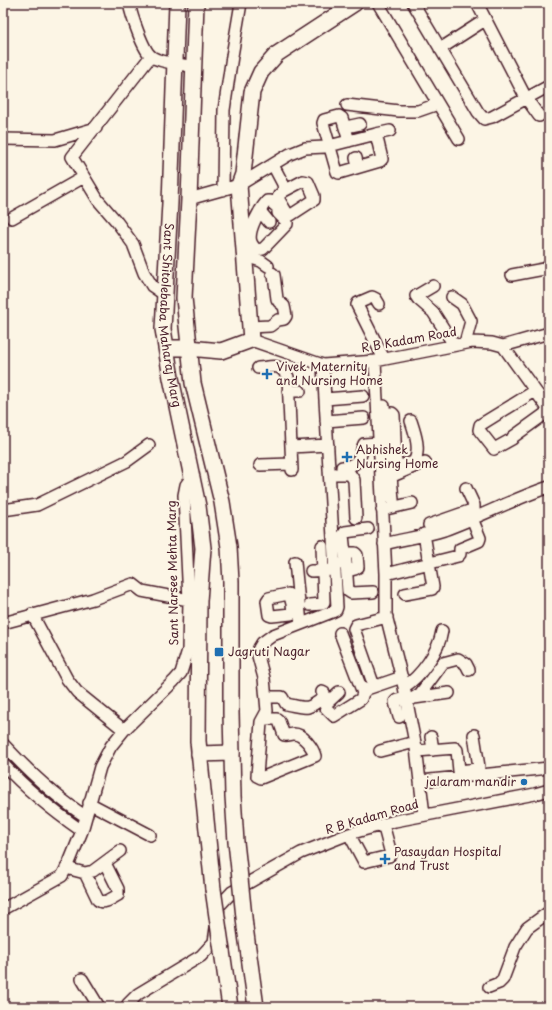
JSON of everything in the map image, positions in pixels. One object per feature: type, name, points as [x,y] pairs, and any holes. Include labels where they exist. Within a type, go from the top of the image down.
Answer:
[{"type":"main road","name":"Sant Shitolebaba Maharaj Marg","points":[[177,3],[176,63],[163,329],[171,378],[198,506],[203,548],[199,625],[198,740],[213,889],[230,1007]]},
{"type":"main road","name":"Sant Shitolebaba Maharaj Marg","points":[[196,3],[184,298],[192,374],[222,502],[229,547],[231,582],[232,753],[236,842],[245,927],[256,1007]]},
{"type":"main road","points":[[167,348],[189,348],[221,351],[251,333],[251,253],[239,185],[243,174],[252,92],[261,72],[277,54],[355,3]]},
{"type":"main road","points":[[171,378],[192,374]]},
{"type":"main road","points":[[199,754],[232,753]]},
{"type":"street","points":[[129,3],[143,45],[151,56],[161,60],[194,67]]},
{"type":"street","points":[[223,190],[224,110],[241,3]]},
{"type":"street","points":[[378,3],[459,139]]},
{"type":"street","points":[[413,3],[478,112],[484,119],[492,117],[549,86]]},
{"type":"street","points":[[477,3],[526,98],[539,116]]},
{"type":"street","points":[[440,49],[485,20]]},
{"type":"street","points":[[151,56],[72,158],[98,200],[133,244],[144,273],[152,286],[165,294]]},
{"type":"street","points":[[347,105],[418,111],[438,104]]},
{"type":"street","points":[[323,109],[320,128],[337,172],[357,162],[380,161],[382,159],[376,134]]},
{"type":"street","points":[[327,146],[323,123],[324,120],[339,116],[342,118],[346,127],[349,141]]},
{"type":"street","points":[[346,127],[360,124]]},
{"type":"street","points":[[3,138],[55,140],[96,128]]},
{"type":"street","points":[[189,198],[239,185],[290,154],[305,148],[327,146],[390,131]]},
{"type":"street","points":[[273,165],[283,184],[284,191]]},
{"type":"street","points":[[12,218],[84,177]]},
{"type":"street","points":[[267,201],[270,201],[278,208],[278,213],[287,222],[287,224],[263,250],[251,253],[252,228],[260,211],[267,201]]},
{"type":"street","points":[[260,211],[269,222]]},
{"type":"street","points":[[251,253],[270,269],[274,275],[277,299],[284,306],[286,316],[284,319],[278,320],[270,326],[251,333]]},
{"type":"street","points":[[512,275],[549,266]]},
{"type":"street","points":[[433,286],[417,294],[416,296],[433,312],[460,344],[471,321],[462,304],[452,297]]},
{"type":"street","points":[[378,304],[376,299],[372,297],[358,303],[379,360],[376,402],[386,574],[386,616],[403,682],[409,699]]},
{"type":"street","name":"R B Kadam Road","points":[[251,333],[282,349],[323,365],[379,360],[472,342],[492,343],[503,346],[549,333]]},
{"type":"street","points":[[503,346],[535,391],[549,411],[513,436],[512,439],[494,450],[479,430],[480,425],[535,391]]},
{"type":"street","points":[[260,465],[292,467],[288,377],[281,367],[269,365],[282,349]]},
{"type":"street","points":[[323,365],[325,398],[336,470],[341,564],[350,593],[373,592]]},
{"type":"street","points":[[288,391],[300,391]]},
{"type":"street","points":[[325,398],[363,396]]},
{"type":"street","points":[[376,402],[383,403],[386,414],[393,500]]},
{"type":"street","points":[[386,414],[392,413],[394,415],[396,464],[399,466],[404,466],[414,462],[416,458],[417,446],[411,436],[411,420]]},
{"type":"street","points":[[329,420],[364,418]]},
{"type":"street","points":[[329,420],[328,445],[336,470]]},
{"type":"street","points":[[336,470],[356,464],[364,444],[378,443]]},
{"type":"street","points":[[3,510],[37,506],[127,461],[150,445]]},
{"type":"street","points":[[291,447],[328,445]]},
{"type":"street","points":[[381,481],[390,472],[425,462]]},
{"type":"street","points":[[336,470],[350,474],[354,480],[356,518]]},
{"type":"street","name":"Sant Narsee Mehta Marg","points":[[5,904],[62,876],[70,863],[82,831],[100,767],[111,746],[124,730],[181,673],[188,650],[189,600],[184,495],[186,484],[191,478]]},
{"type":"street","points":[[384,544],[434,528],[549,487]]},
{"type":"street","points":[[386,574],[458,556],[460,554],[460,549],[479,541],[480,538],[471,515],[474,505],[466,488]]},
{"type":"street","points":[[382,510],[412,503]]},
{"type":"street","points":[[405,594],[432,589],[433,587],[428,564],[434,528]]},
{"type":"street","points":[[265,715],[279,721],[284,735],[288,736],[294,734],[302,736],[314,751],[315,756],[261,778],[258,776],[261,722],[265,715],[266,697],[264,678],[258,656],[259,648],[267,639],[336,610],[343,535],[345,532],[368,529]]},
{"type":"street","points":[[300,604],[322,604],[324,602],[322,546]]},
{"type":"street","points":[[295,562],[301,624]]},
{"type":"street","points":[[311,571],[323,571],[341,564]]},
{"type":"street","points":[[3,622],[93,599],[133,584],[142,591],[189,600]]},
{"type":"street","points":[[32,614],[67,679],[77,692],[124,730]]},
{"type":"street","points":[[374,686],[354,629],[356,625],[386,616]]},
{"type":"street","points":[[339,692],[325,705],[334,716],[361,699],[363,693],[367,689],[374,686],[414,681],[440,641],[442,631]]},
{"type":"street","points":[[340,633],[363,693]]},
{"type":"street","points":[[424,815],[416,747],[400,717],[409,699],[424,689],[443,663],[458,659],[466,664],[469,670]]},
{"type":"street","points":[[266,697],[282,697],[286,704],[306,709],[323,698],[324,693],[322,692]]},
{"type":"street","points":[[409,699],[449,693]]},
{"type":"street","points":[[434,774],[477,769],[479,767],[474,735]]},
{"type":"street","points":[[431,736],[433,750]]},
{"type":"street","points":[[3,744],[27,769],[63,802],[85,816]]},
{"type":"street","points":[[380,750],[416,747],[433,750],[455,748],[457,750],[459,771]]},
{"type":"street","points":[[3,764],[37,798],[82,831]]},
{"type":"street","points":[[420,781],[549,768]]},
{"type":"street","name":"R B Kadam Road","points":[[127,1007],[138,994],[202,956],[214,942],[219,906],[232,892],[301,853],[349,834],[383,824],[548,791]]},
{"type":"street","points":[[89,803],[150,835]]},
{"type":"street","points":[[349,834],[364,862],[389,856],[391,854],[383,824]]},
{"type":"street","points":[[66,868],[85,873],[93,871],[120,851]]},
{"type":"street","points":[[85,873],[98,900],[100,902],[104,902],[118,895],[119,892],[105,863]]},
{"type":"street","points":[[489,987],[499,983],[503,979],[515,947],[527,928],[549,912]]},
{"type":"street","points":[[82,979],[99,1007]]},
{"type":"place","name":"Vivek Maternity and Nursing Home","points":[[267,374]]},
{"type":"place","name":"Abhishek Nursing Home","points":[[347,457]]},
{"type":"place","name":"Jagruti Nagar","points":[[219,652]]},
{"type":"place","name":"jalaram mandir","points":[[524,782]]},
{"type":"place","name":"Pasaydan Hospital and Trust","points":[[385,859]]}]
